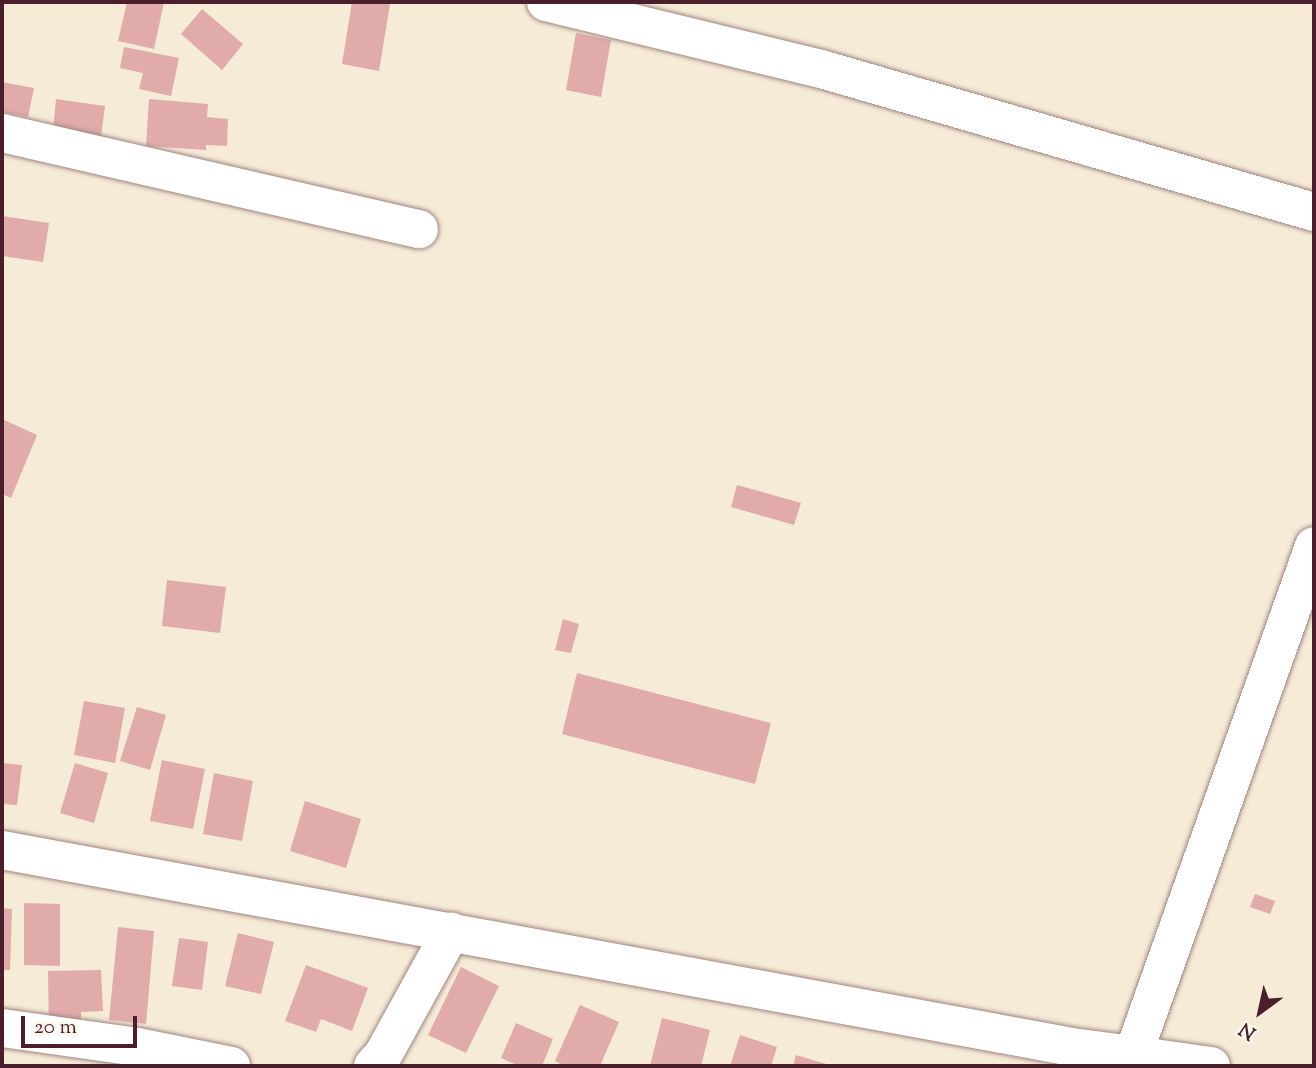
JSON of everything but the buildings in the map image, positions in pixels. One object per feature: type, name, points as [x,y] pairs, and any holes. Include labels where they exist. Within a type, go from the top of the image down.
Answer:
[{"type":"street","points":[[546,2],[821,69],[1314,212]]},
{"type":"street","points":[[2,133],[419,229]]},
{"type":"street","points":[[1140,1060],[1314,546]]},
{"type":"street","points":[[2,849],[1140,1060],[1211,1066]]},
{"type":"street","points":[[373,1066],[383,1055],[451,932]]},
{"type":"street","points":[[2,1028],[137,1046],[231,1066]]}]
